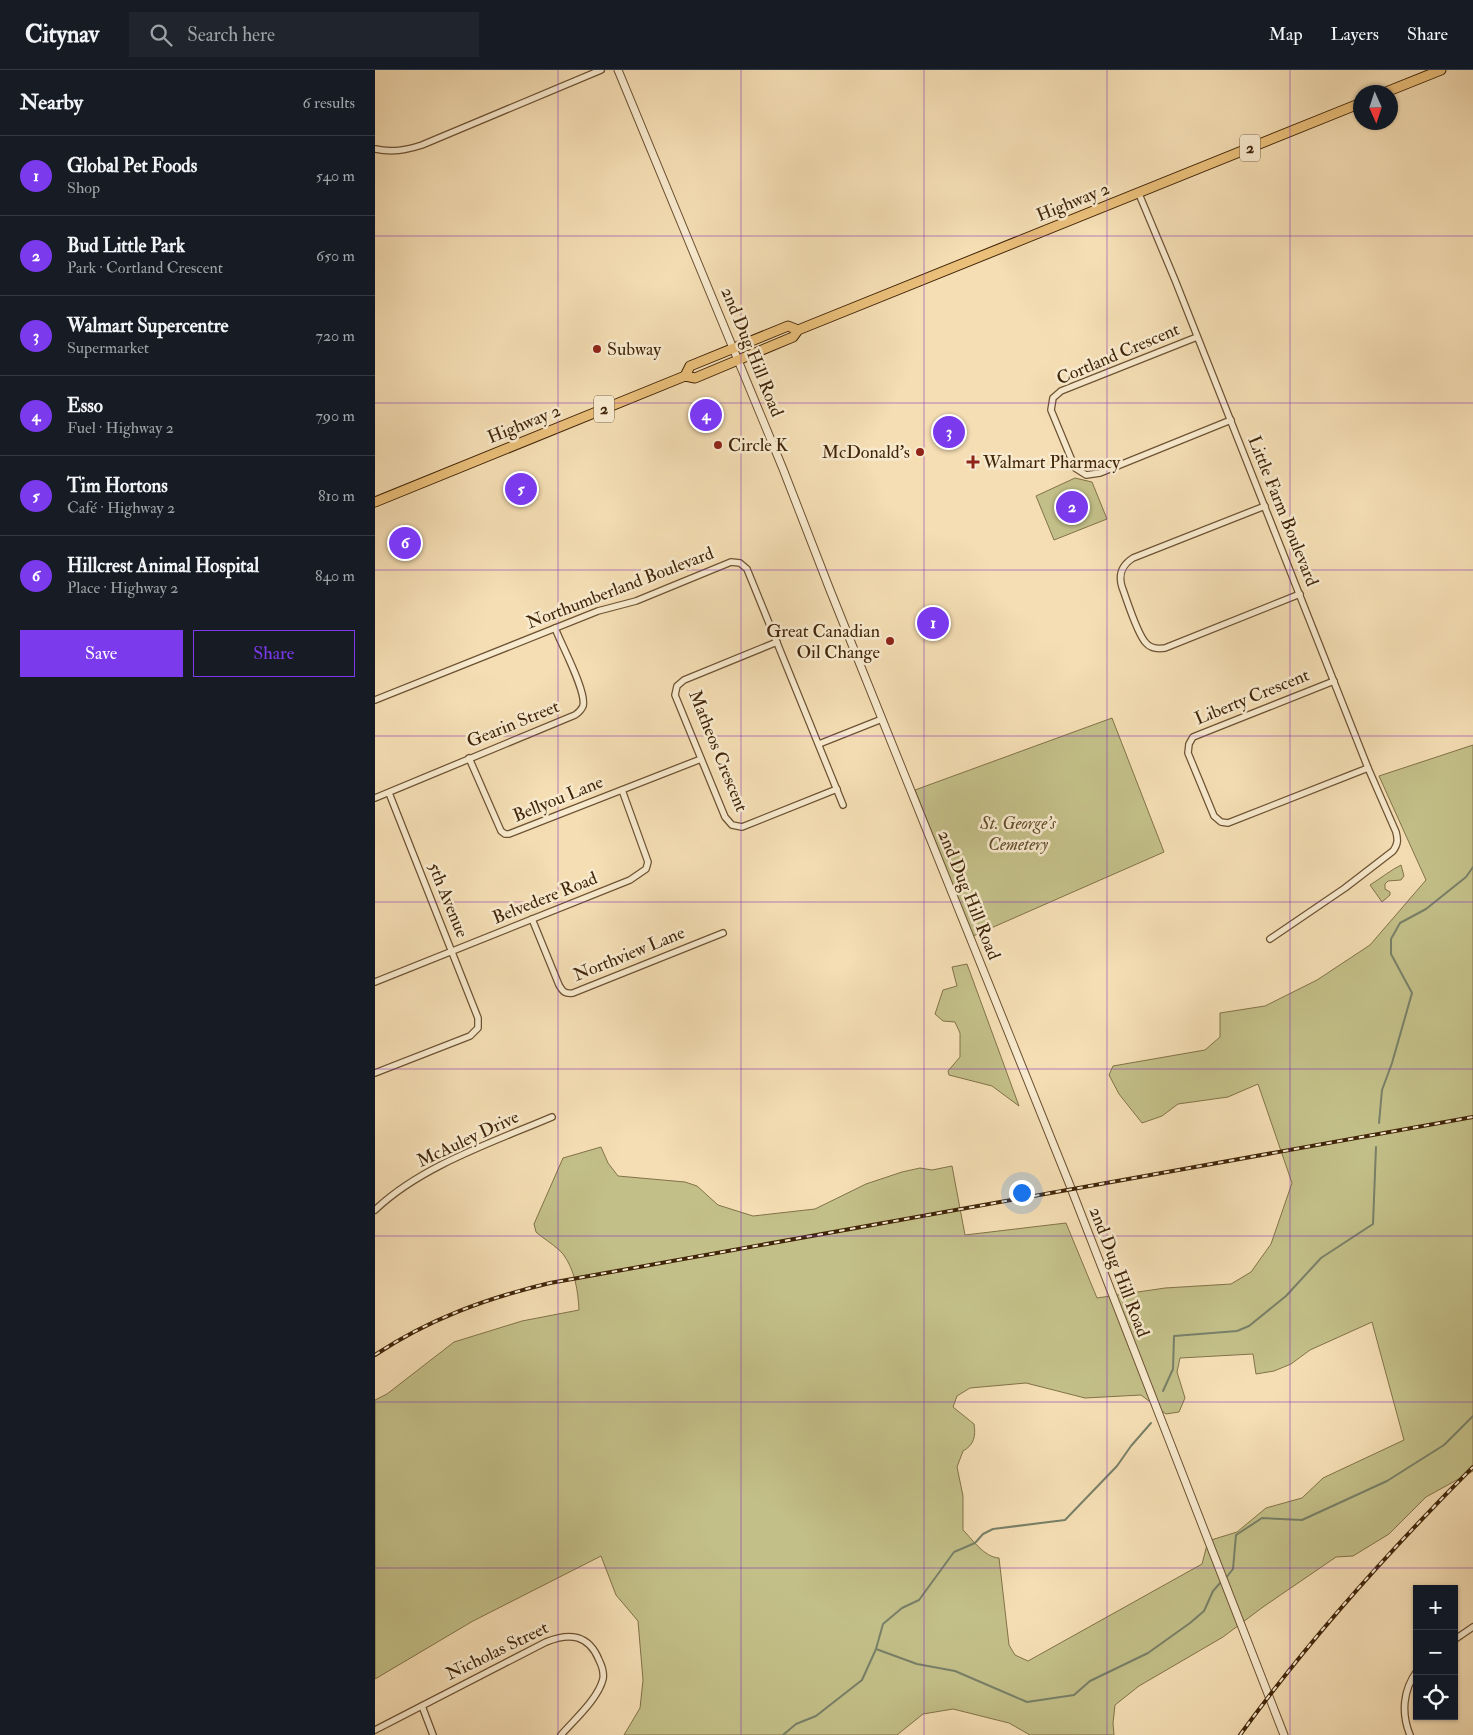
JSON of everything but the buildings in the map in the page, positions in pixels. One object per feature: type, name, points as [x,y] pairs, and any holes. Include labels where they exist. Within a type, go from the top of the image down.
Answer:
[{"type":"main road","points":[[1398,87],[1441,70]]},
{"type":"main road","name":"Highway 2","points":[[375,502],[685,376],[695,378],[793,338],[798,330],[1353,106]]},
{"type":"main road","name":"Highway 2","points":[[685,376],[690,366],[788,326],[798,330]]},
{"type":"street","points":[[375,149],[388,152],[422,145],[601,70]]},
{"type":"street","name":"2nd Dug Hill Road","points":[[618,70],[739,359],[1072,1191],[1284,1735]]},
{"type":"street","name":"Little Farm Boulevard","points":[[1139,194],[1398,840],[1397,846],[1393,851],[1345,888],[1270,939]]},
{"type":"street","name":"Cortland Crescent","points":[[1197,337],[1061,391],[1053,398],[1051,410],[1075,468],[1086,475],[1100,473],[1231,420]]},
{"type":"street","points":[[1265,506],[1133,558],[1123,567],[1120,580],[1122,587],[1143,639],[1146,644],[1158,649],[1165,648],[1300,594]]},
{"type":"street","name":"Northumberland Boulevard","points":[[375,700],[598,611],[636,602],[731,562],[740,563],[747,568],[819,744]]},
{"type":"street","name":"Gearin Street","points":[[375,798],[575,715],[580,711],[583,705],[581,690],[555,628]]},
{"type":"street","name":"Matheos Crescent","points":[[777,642],[684,680],[677,686],[675,694],[701,759],[725,817],[732,825],[742,827],[837,789]]},
{"type":"street","name":"Liberty Crescent","points":[[1334,681],[1193,737],[1189,744],[1188,752],[1214,816],[1221,822],[1228,823],[1368,768]]},
{"type":"street","points":[[843,805],[819,744],[882,719]]},
{"type":"street","name":"Bellyou Lane","points":[[469,758],[501,831],[505,834],[701,759]]},
{"type":"street","name":"Belvedere Road","points":[[375,982],[630,880],[646,869],[648,862],[622,790]]},
{"type":"street","name":"5th Avenue","points":[[375,1073],[471,1036],[478,1028],[478,1020],[389,793]]},
{"type":"street","name":"Northview Lane","points":[[532,919],[559,985],[567,993],[723,933]]},
{"type":"street","name":"McAuley Drive","points":[[375,1210],[399,1190],[436,1167],[552,1117]]},
{"type":"street","points":[[1458,1637],[1473,1627]]},
{"type":"street","name":"Nicholas Street","points":[[375,1730],[546,1642],[559,1636],[575,1637],[587,1641],[596,1652],[602,1666],[604,1678],[599,1690],[561,1735]]},
{"type":"street","points":[[1410,1735],[1404,1716],[1403,1704],[1407,1690],[1415,1675]]},
{"type":"street","points":[[422,1706],[433,1735]]},
{"type":"green space","points":[[1075,478],[1092,482],[1107,519],[1054,540],[1036,496]]},
{"type":"green space","name":"St. George's Cemetery","points":[[1112,718],[1164,852],[973,936],[915,790]]},
{"type":"green space","points":[[1473,745],[1473,1471],[1426,1497],[1389,1534],[1353,1556],[1336,1557],[1223,1637],[1139,1686],[1115,1705],[1114,1735],[1030,1735],[1009,1723],[953,1709],[923,1714],[897,1735],[624,1735],[640,1708],[643,1680],[638,1621],[616,1595],[601,1556],[473,1621],[375,1679],[375,1400],[387,1394],[454,1342],[522,1321],[579,1310],[575,1281],[567,1260],[560,1251],[536,1232],[534,1224],[563,1158],[601,1147],[608,1163],[618,1176],[685,1182],[697,1186],[718,1205],[753,1216],[815,1209],[866,1184],[902,1172],[920,1168],[932,1170],[952,1166],[965,1235],[1066,1223],[1097,1298],[1165,1288],[1231,1284],[1251,1272],[1271,1244],[1292,1183],[1258,1084],[1228,1097],[1178,1104],[1162,1116],[1142,1123],[1119,1094],[1109,1075],[1113,1066],[1205,1050],[1220,1037],[1220,1013],[1265,1006],[1317,980],[1370,945],[1426,880],[1379,776]],"holes":[[[1372,1322],[1404,1440],[1323,1478],[1302,1498],[1266,1508],[1237,1532],[1208,1541],[1202,1564],[1028,1661],[1015,1655],[1009,1645],[999,1558],[988,1555],[963,1530],[963,1496],[957,1467],[963,1451],[970,1446],[973,1440],[975,1428],[974,1424],[953,1407],[957,1396],[970,1388],[1026,1383],[1085,1398],[1141,1395],[1166,1414],[1179,1412],[1185,1398],[1177,1372],[1180,1358],[1253,1354],[1256,1374],[1274,1371],[1291,1364],[1310,1350]]]},
{"type":"green space","points":[[1401,865],[1404,876],[1401,880],[1388,881],[1385,884],[1385,889],[1390,892],[1390,895],[1382,902],[1370,885]]},
{"type":"green space","points":[[967,964],[1019,1106],[992,1086],[949,1075],[948,1071],[960,1057],[960,1033],[955,1022],[943,1021],[935,1014],[943,990],[957,986],[952,967]]},
{"type":"waterway","points":[[1379,1123],[1382,1090],[1392,1063],[1412,993],[1391,954],[1391,939],[1400,923],[1426,909],[1466,877],[1473,867]]},
{"type":"waterway","points":[[1163,1391],[1173,1369],[1174,1336],[1237,1331],[1249,1326],[1286,1296],[1321,1258],[1373,1224],[1376,1147]]},
{"type":"waterway","points":[[1225,1579],[1233,1569],[1236,1535],[1262,1518],[1302,1520],[1387,1481],[1444,1445],[1473,1416]]},
{"type":"waterway","points":[[783,1735],[796,1724],[816,1716],[862,1680],[876,1649],[883,1624],[902,1608],[919,1600],[954,1552],[975,1543],[983,1534],[993,1529],[1065,1520],[1117,1466],[1151,1423]]},
{"type":"waterway","points":[[876,1649],[917,1664],[955,1671],[1027,1702],[1074,1695],[1090,1681],[1148,1653],[1190,1623],[1204,1611],[1213,1591],[1221,1582]]},
{"type":"railway","points":[[375,1355],[437,1320],[481,1303],[550,1283],[1473,1117]]},
{"type":"railway","points":[[1240,1735],[1294,1664],[1351,1596],[1473,1467]]},
{"type":"place","name":"Subway","points":[[597,349]]},
{"type":"place","name":"Esso","points":[[706,415]]},
{"type":"place","name":"Walmart Supercentre","points":[[949,432]]},
{"type":"place","name":"Circle K","points":[[718,445]]},
{"type":"place","name":"McDonald's","points":[[920,452]]},
{"type":"place","name":"Walmart Pharmacy","points":[[973,462]]},
{"type":"place","name":"Tim Hortons","points":[[521,489]]},
{"type":"place","name":"Bud Little Park","points":[[1072,507]]},
{"type":"place","name":"Hillcrest Animal Hospital","points":[[405,543]]},
{"type":"place","name":"Global Pet Foods","points":[[933,623]]},
{"type":"place","name":"Great Canadian Oil Change","points":[[890,641]]}]
